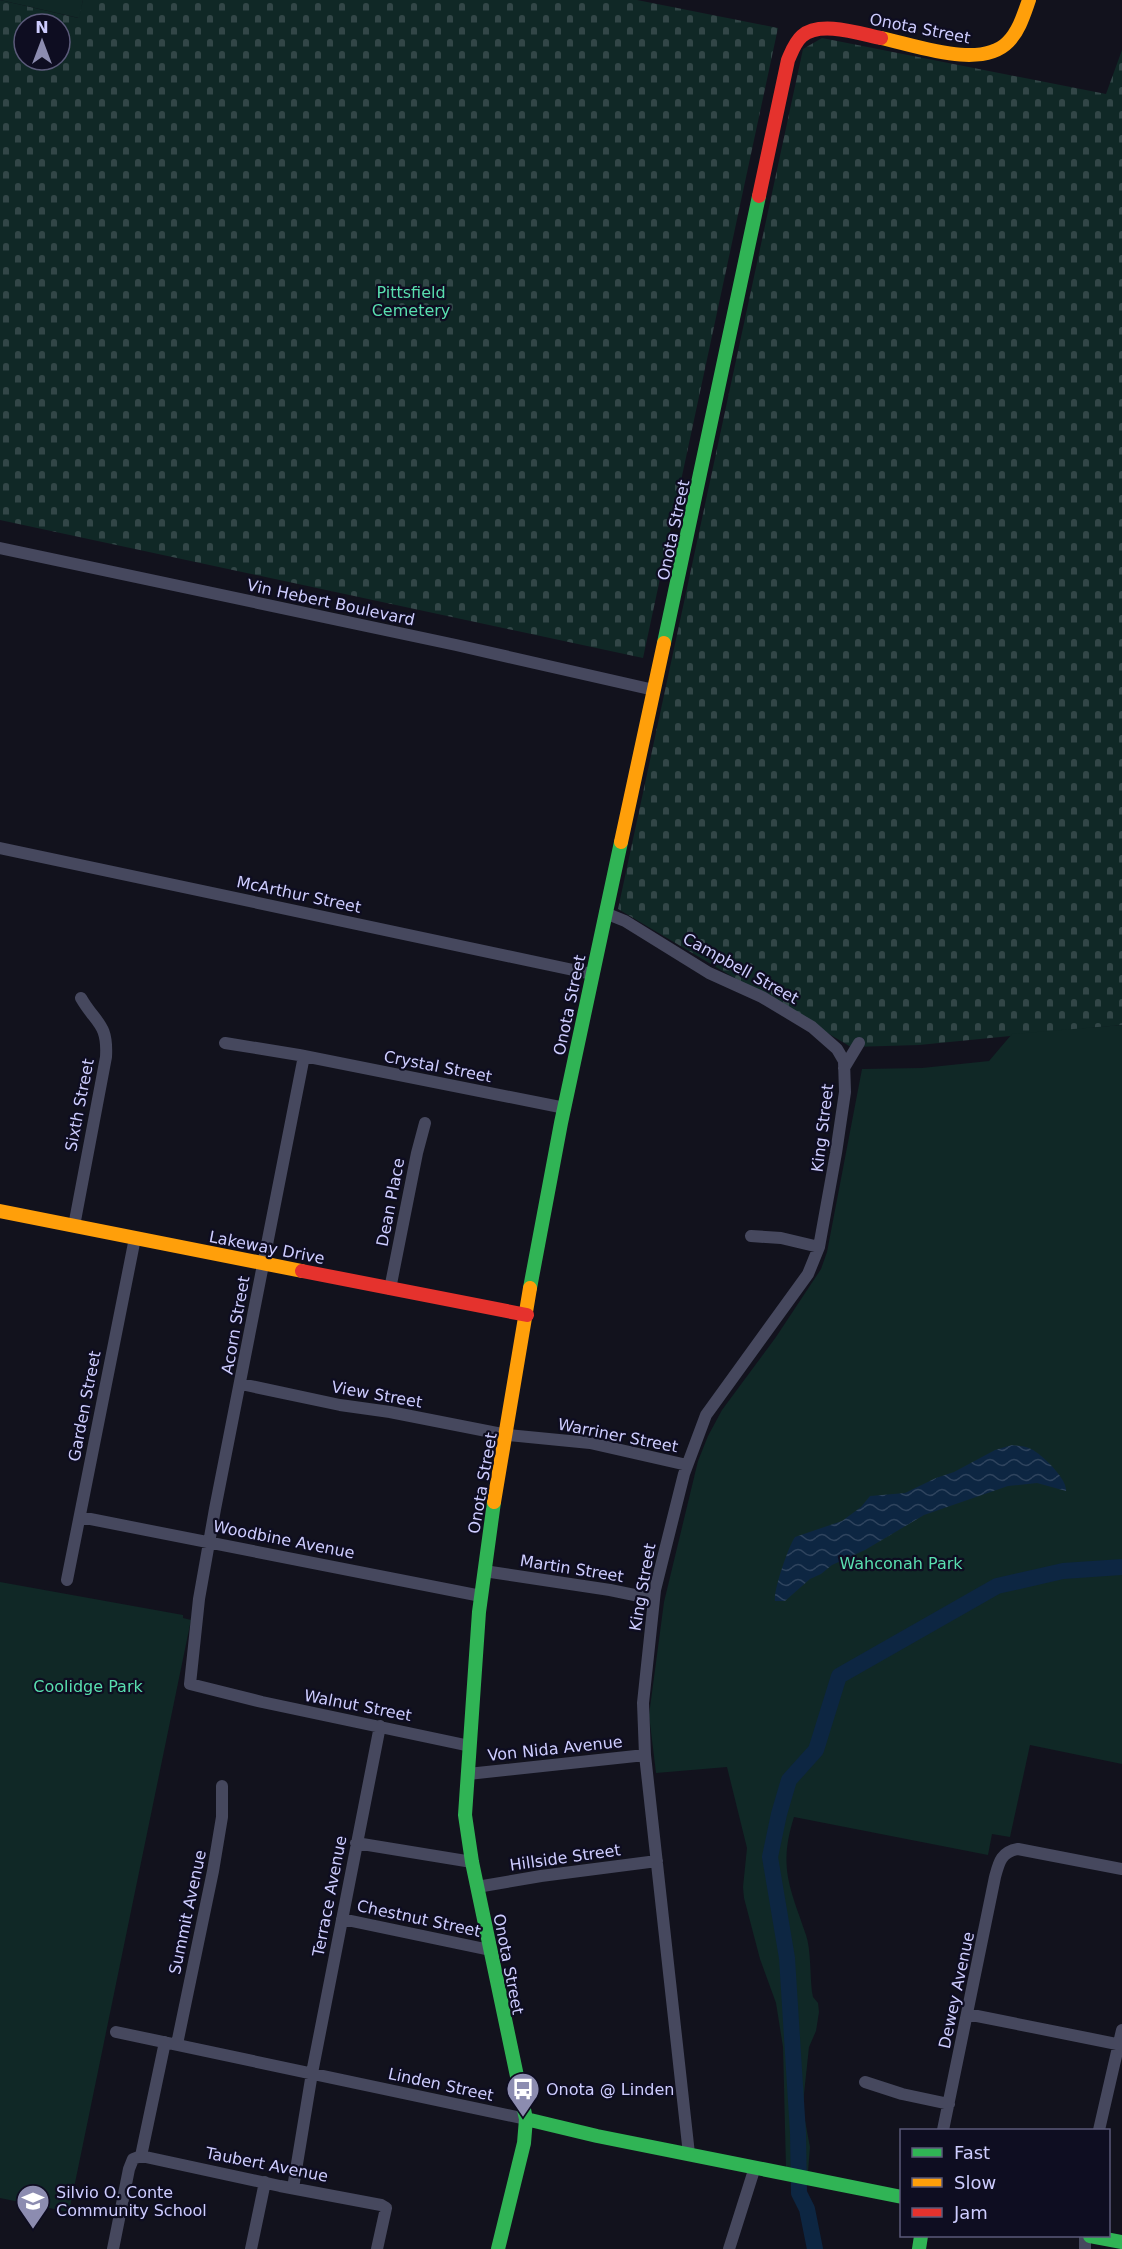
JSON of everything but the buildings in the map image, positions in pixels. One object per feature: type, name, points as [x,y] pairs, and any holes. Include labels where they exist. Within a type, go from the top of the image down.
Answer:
[{"type":"street","name":"Onota Street","points":[[498,2249],[525,2143],[526,2119],[477,1887],[465,1815],[484,1571],[527,1315],[592,974],[792,49],[805,33],[820,28],[844,30],[962,55],[990,54],[1000,50],[1012,38],[1029,0]]},
{"type":"street","name":"Vin Hebert Boulevard","points":[[0,548],[456,645],[654,690]]},
{"type":"street","name":"McArthur Street","points":[[0,848],[592,974]]},
{"type":"street","name":"Campbell Street","points":[[605,913],[625,921],[709,973],[762,997],[812,1027],[837,1049],[844,1060],[844,1068]]},
{"type":"street","name":"Sixth Street","points":[[74,1226],[107,1043],[101,1023],[88,1011],[81,998]]},
{"type":"street","name":"Crystal Street","points":[[225,1043],[304,1056],[565,1108]]},
{"type":"street","points":[[844,1068],[859,1043]]},
{"type":"street","name":"Acorn Street","points":[[199,1600],[304,1056]]},
{"type":"street","name":"King Street","points":[[689,2154],[645,1755],[643,1703],[654,1599],[687,1465],[706,1415],[808,1274],[819,1247],[845,1092],[844,1068]]},
{"type":"street","name":"Dean Place","points":[[390,1289],[425,1123]]},
{"type":"street","name":"Lakeway Drive","points":[[0,1211],[527,1315]]},
{"type":"street","points":[[750,1236],[781,1238],[819,1247]]},
{"type":"street","name":"Garden Street","points":[[67,1580],[135,1238]]},
{"type":"street","name":"View Street","points":[[241,1384],[340,1405],[390,1412],[507,1435]]},
{"type":"street","name":"Warriner Street","points":[[507,1435],[590,1443],[687,1465]]},
{"type":"street","name":"Woodbine Avenue","points":[[80,1517],[481,1596]]},
{"type":"street","name":"Martin Street","points":[[484,1571],[654,1599]]},
{"type":"street","name":"Walnut Street","points":[[199,1600],[190,1684],[470,1746]]},
{"type":"street","name":"Terrace Avenue","points":[[293,2188],[312,2073],[380,1726]]},
{"type":"street","name":"Von Nida Avenue","points":[[468,1774],[645,1755]]},
{"type":"street","name":"Summit Avenue","points":[[113,2249],[129,2169],[134,2159],[141,2156],[213,1871],[222,1817],[222,1786]]},
{"type":"street","points":[[356,1843],[472,1862]]},
{"type":"street","name":"Dewey Avenue","points":[[944,2129],[995,1877],[1002,1857],[1008,1851],[1018,1850],[1122,1869]]},
{"type":"street","name":"Hillside Street","points":[[477,1887],[657,1861]]},
{"type":"street","name":"Chestnut Street","points":[[342,1919],[490,1950]]},
{"type":"street","points":[[968,2014],[1121,2045]]},
{"type":"street","points":[[1099,2129],[1121,2045],[1122,2030]]},
{"type":"street","name":"Linden Street","points":[[116,2032],[597,2136],[900,2197]]},
{"type":"street","points":[[865,2082],[902,2094],[949,2104]]},
{"type":"street","name":"Taubert Avenue","points":[[141,2156],[381,2205],[386,2208],[377,2249]]},
{"type":"street","points":[[729,2249],[755,2167]]},
{"type":"street","points":[[251,2249],[265,2182]]},
{"type":"street","points":[[1099,2237],[1122,2242]]},
{"type":"green space","name":"Pittsfield Cemetery","points":[[0,0],[52,12],[12,12],[12,72],[72,72],[72,17],[78,18],[83,0],[637,0],[778,28],[643,658],[0,520]]},
{"type":"green space","points":[[0,0],[83,0],[79,18],[72,16],[72,12],[53,12]]},
{"type":"green space","points":[[822,38],[1106,94],[1122,50],[1122,1025],[919,1045],[851,1047],[618,909],[803,49]]},
{"type":"green space","name":"Wahconah Park","points":[[1122,1025],[1122,1764],[1030,1745],[1010,1837],[992,1834],[988,1855],[794,1817],[787,1850],[788,1877],[808,1941],[812,1992],[818,2003],[819,2012],[816,2031],[809,2047],[804,2094],[803,2110],[810,2147],[808,2172],[786,2168],[783,2047],[776,2003],[760,1959],[744,1898],[747,1848],[727,1767],[656,1773],[649,1715],[664,1602],[698,1461],[722,1410],[776,1337],[821,1269],[827,1252],[862,1069],[922,1068],[989,1061],[1012,1034]]},
{"type":"green space","name":"Coolidge Park","points":[[0,1582],[183,1615],[183,1618],[191,1620],[69,2212],[0,2198]]},
{"type":"water","points":[[1012,1445],[1029,1448],[1041,1456],[1059,1474],[1066,1486],[1066,1491],[1037,1483],[1008,1486],[924,1515],[865,1550],[832,1565],[810,1579],[785,1601],[775,1601],[782,1568],[795,1537],[842,1521],[861,1507],[870,1496],[905,1493],[954,1472],[995,1450]]},
{"type":"waterway","points":[[815,2249],[807,2209],[799,2193],[798,2133],[787,1958],[770,1857],[789,1780],[816,1750],[839,1676],[997,1586],[1063,1571],[1122,1567]]},
{"type":"traffic: fast","points":[[664,643],[759,196]]},
{"type":"traffic: fast","points":[[530,1288],[561,1123],[621,842]]},
{"type":"traffic: fast","points":[[494,1502],[479,1612],[465,1815],[472,1862],[526,2119],[524,2143],[498,2249]]},
{"type":"traffic: fast","points":[[526,2119],[597,2136],[900,2197]]},
{"type":"traffic: fast","points":[[919,2249],[921,2237]]},
{"type":"traffic: fast","points":[[1095,2237],[1122,2242]]},
{"type":"traffic: slow","points":[[881,38],[947,53],[982,54],[996,50],[1012,38],[1029,0]]},
{"type":"traffic: slow","points":[[621,842],[664,643]]},
{"type":"traffic: slow","points":[[0,1211],[302,1271]]},
{"type":"traffic: slow","points":[[494,1502],[530,1288]]},
{"type":"traffic: jam","points":[[759,196],[788,60],[797,41],[810,31],[819,29],[852,31],[881,38]]},
{"type":"traffic: jam","points":[[302,1271],[527,1315]]},
{"type":"place","name":"Onota @ Linden","points":[[523,2118]]},
{"type":"place","name":"Silvio O. Conte Community School","points":[[33,2230]]}]
